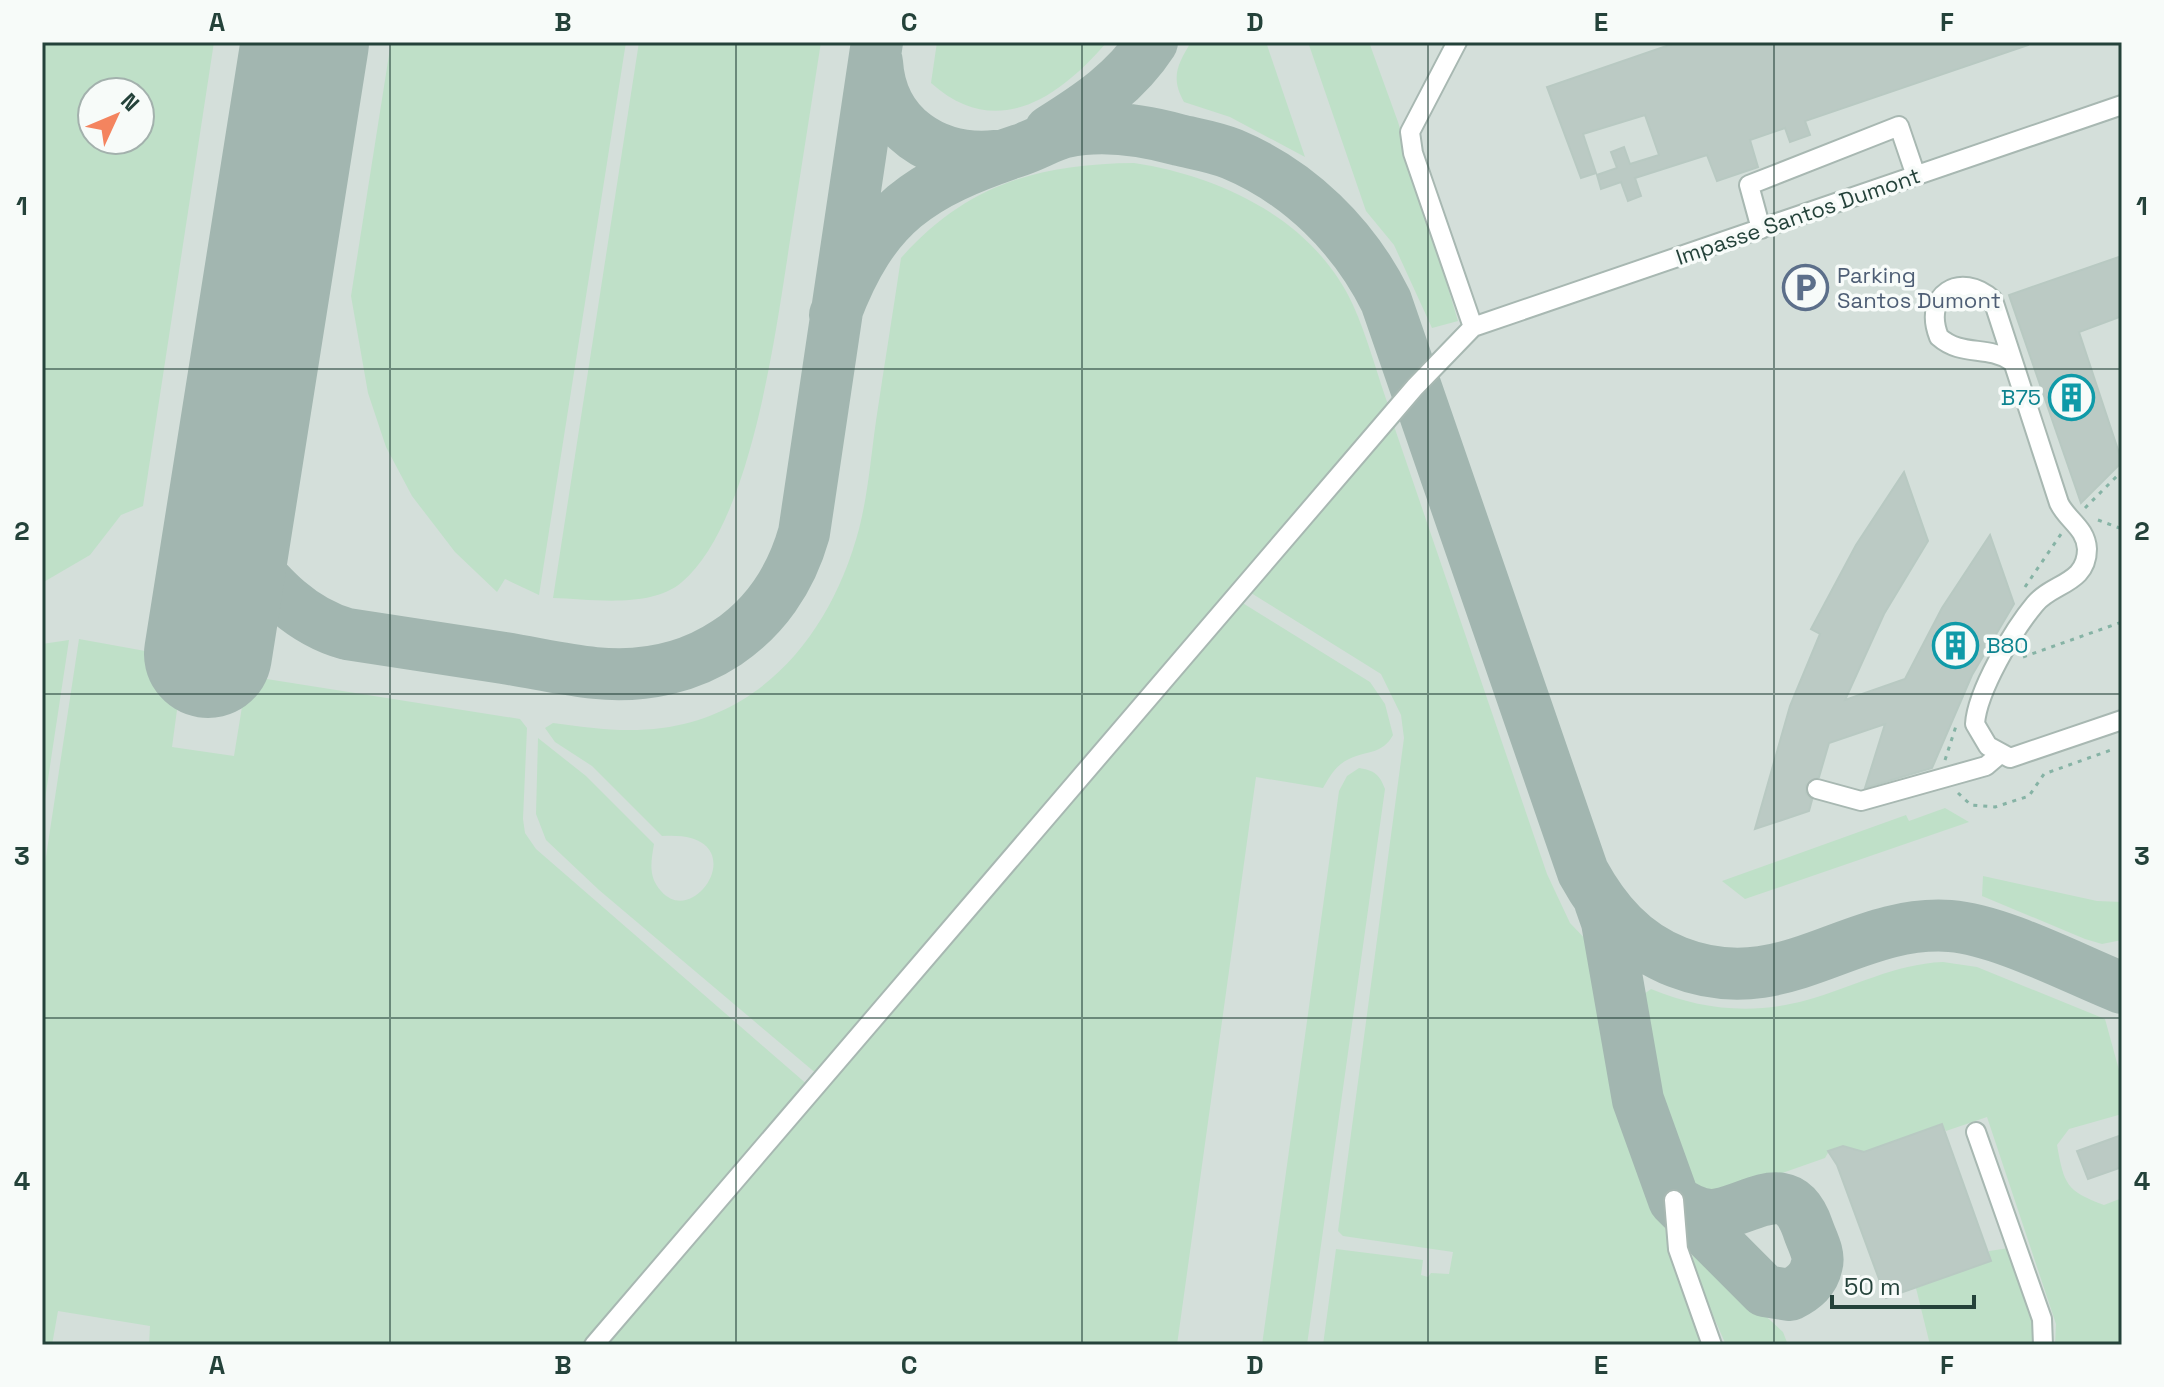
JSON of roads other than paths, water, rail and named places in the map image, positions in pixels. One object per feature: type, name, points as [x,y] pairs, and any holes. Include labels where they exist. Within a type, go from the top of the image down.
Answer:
[{"type":"street","points":[[594,1345],[1415,387],[1473,327],[1413,153],[1410,132],[1457,42]]},
{"type":"street","name":"Impasse Santos Dumont","points":[[1473,327],[2122,105]]},
{"type":"street","points":[[1761,229],[1749,185],[1899,126],[1916,176]]},
{"type":"street","points":[[2011,361],[1988,350],[1959,351],[1939,337],[1934,314],[1947,291],[1960,285],[1972,286],[1993,300],[2059,503],[2076,517],[2084,537],[2085,563],[2072,581],[2046,593],[2034,605],[1981,696],[1975,724],[1979,735],[2000,754],[2010,758],[2122,720]]},
{"type":"street","points":[[1817,789],[1861,801],[1986,766],[2000,754]]},
{"type":"street","points":[[1976,1132],[2042,1319],[2043,1345]]},
{"type":"street","points":[[1674,1200],[1678,1249],[1712,1345]]},
{"type":"place","name":"Parking Santos Dumont","points":[[1806,288]]},
{"type":"place","name":"B75","points":[[2072,397]]},
{"type":"place","name":"B80","points":[[1955,645]]}]
